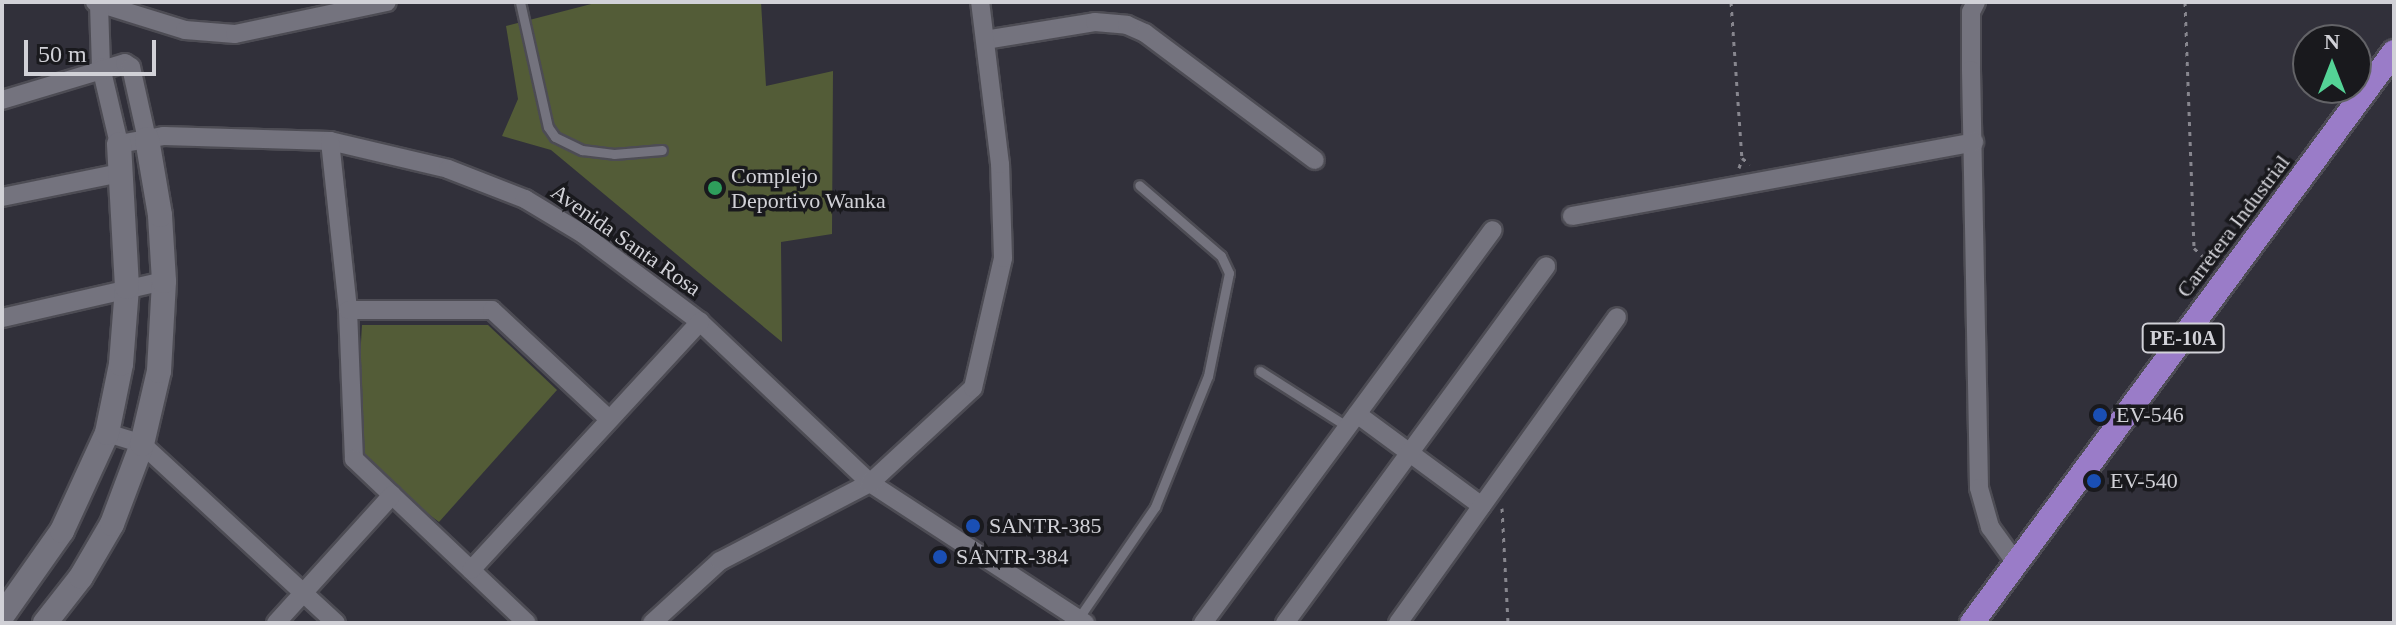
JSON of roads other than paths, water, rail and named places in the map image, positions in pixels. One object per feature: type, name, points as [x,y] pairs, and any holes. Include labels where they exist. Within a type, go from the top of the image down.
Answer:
[{"type":"highway","name":"Carretera Industrial","points":[[1972,623],[2394,52]]},
{"type":"street","points":[[2,616],[62,531],[107,433],[121,364],[127,287],[119,144],[101,67],[97,3],[185,30],[235,34],[387,2]]},
{"type":"street","points":[[652,623],[720,561],[870,483],[973,388],[1003,258],[1000,164],[980,2]]},
{"type":"street","points":[[1976,2],[1971,12],[1979,488],[1990,527],[2016,563]]},
{"type":"street","points":[[985,40],[1095,22],[1136,28],[1315,160]]},
{"type":"street","points":[[2,100],[101,67],[117,63],[131,67],[160,215],[164,281],[159,371],[142,444],[112,524],[81,577],[45,623]]},
{"type":"street","name":"Avenida Santa Rosa","points":[[119,144],[147,139],[330,141],[448,169],[525,199],[583,234],[700,322],[870,483],[1082,621]]},
{"type":"street","points":[[330,141],[348,310],[354,459],[527,623]]},
{"type":"street","points":[[1572,216],[1974,142]]},
{"type":"street","points":[[2,197],[120,173]]},
{"type":"street","points":[[1203,623],[1493,230]]},
{"type":"street","points":[[1285,623],[1546,266]]},
{"type":"street","points":[[2,318],[164,281]]},
{"type":"street","points":[[348,310],[492,310],[609,419]]},
{"type":"street","points":[[1398,623],[1617,317]]},
{"type":"street","points":[[471,570],[700,322]]},
{"type":"street","points":[[1352,420],[1410,453],[1482,506]]},
{"type":"street","points":[[107,433],[142,444],[336,623]]},
{"type":"street","points":[[276,623],[392,495]]},
{"type":"lane","points":[[520,2],[548,127],[555,137],[582,150],[614,154],[662,150]]},
{"type":"lane","points":[[1082,621],[1155,507],[1208,376],[1229,273],[1221,256],[1139,185]]},
{"type":"lane","points":[[1260,371],[1352,420]]},
{"type":"place","name":"Complejo Deportivo Wanka","points":[[715,188]]},
{"type":"place","name":"EV-546","points":[[2100,415]]},
{"type":"place","name":"EV-540","points":[[2094,481]]},
{"type":"place","name":"SANTR-385","points":[[973,526]]},
{"type":"place","name":"SANTR-384","points":[[940,557]]}]
